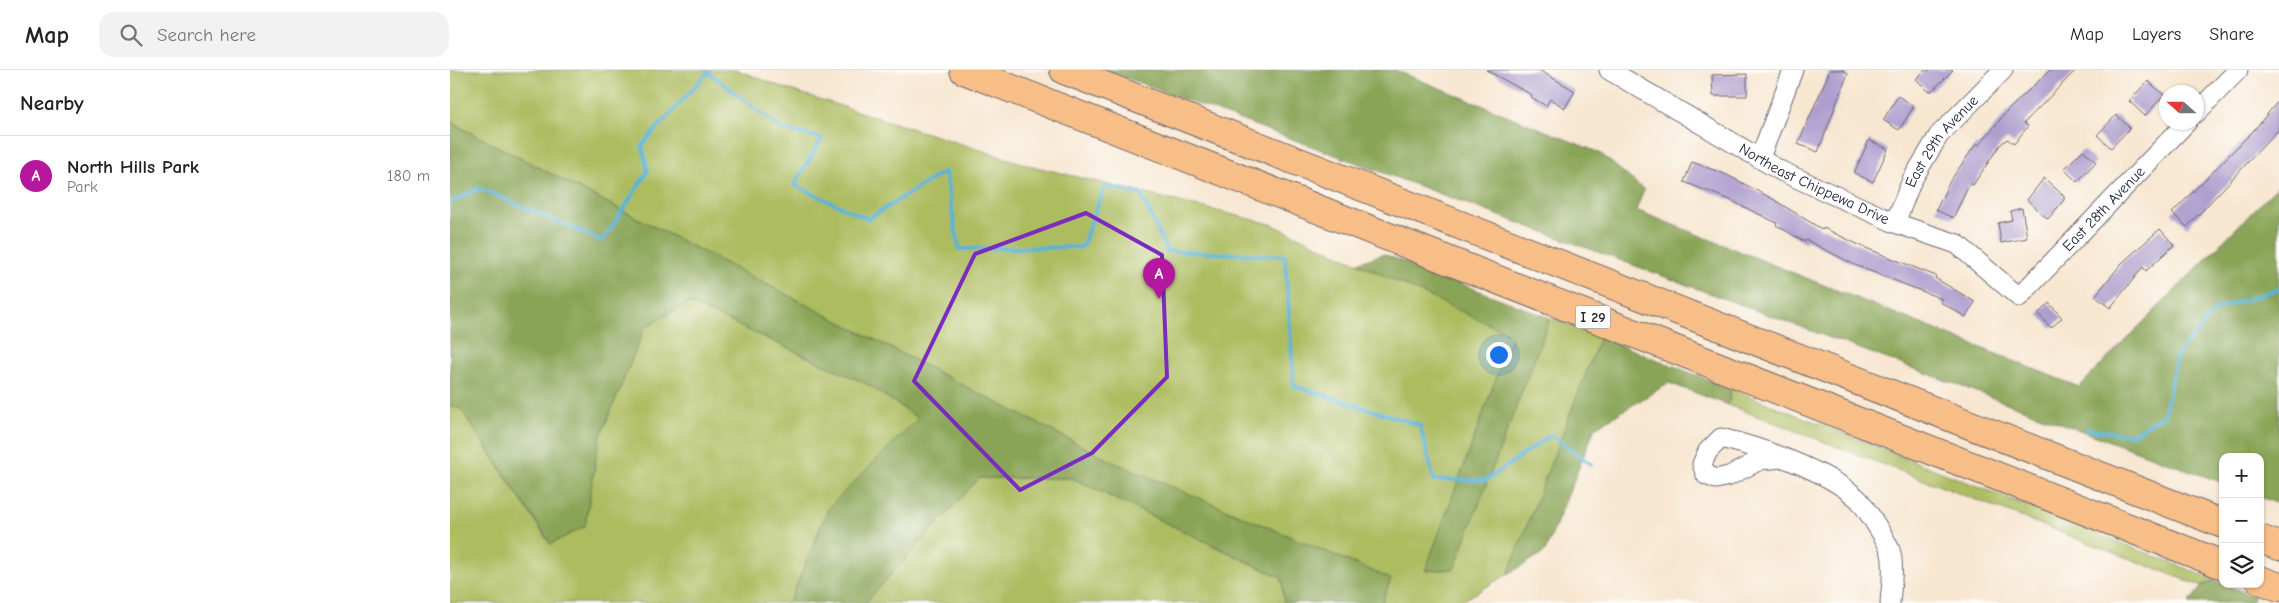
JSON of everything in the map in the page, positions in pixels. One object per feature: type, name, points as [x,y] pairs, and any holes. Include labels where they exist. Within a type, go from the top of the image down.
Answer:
[{"type":"highway","name":"I 29","points":[[964,70],[2219,563]]},
{"type":"highway","name":"I 29","points":[[1064,70],[2219,522]]},
{"type":"highway","points":[[2264,540],[2279,546]]},
{"type":"highway","points":[[2264,581],[2279,587]]},
{"type":"street","name":"Northeast Chippewa Drive","points":[[1609,70],[1782,171],[1895,223],[1957,244],[2019,297]]},
{"type":"street","points":[[1760,158],[1794,70]]},
{"type":"street","name":"East 29th Avenue","points":[[1895,223],[1912,180],[1939,135],[2003,70]]},
{"type":"street","points":[[2204,105],[2238,70]]},
{"type":"street","name":"East 28th Avenue","points":[[2019,297],[2179,130]]},
{"type":"street","points":[[1782,458],[1824,476],[1858,498],[1890,550],[1892,582],[1890,603]]},
{"type":"highlighted area","points":[[1086,213],[1162,255],[1167,377],[1092,453],[1020,490],[914,381],[975,254]]},
{"type":"green space","points":[[450,70],[738,70],[787,89],[1028,165],[1271,224],[1512,334],[1426,571],[1454,569],[1550,318],[1600,337],[1508,574],[1459,603],[1382,603],[1391,579],[1113,462],[450,122]]},
{"type":"green space","points":[[1105,70],[1395,70],[1600,153],[1644,190],[1636,210],[2079,387],[2279,185],[2279,504],[2264,498],[2264,453],[2219,453],[2219,482]]},
{"type":"green space","points":[[450,122],[1113,462],[1391,579],[1382,603],[1284,603],[1282,578],[1072,478],[979,478],[865,603],[789,603],[829,507],[918,418],[867,384],[689,303],[645,327],[599,440],[585,526],[551,544],[461,409],[450,405]]},
{"type":"green space","points":[[1383,254],[1550,318],[1454,569],[1425,571],[1512,335],[1357,263]]},
{"type":"green space","points":[[689,303],[867,384],[918,418],[829,507],[789,603],[450,603],[450,405],[461,409],[550,544],[585,526],[599,440],[645,327]]},
{"type":"green space","points":[[1600,337],[1731,389],[1728,405],[1669,383],[1595,428],[1545,552],[1508,574]]},
{"type":"green space","points":[[1731,389],[2215,580],[2201,586],[1728,405]]},
{"type":"green space","points":[[979,478],[1072,478],[1282,578],[1284,603],[865,603]]},
{"type":"green space","points":[[2215,580],[2219,582],[2219,588],[2234,588],[2255,597],[2250,603],[2189,603],[2202,586]]},
{"type":"building","points":[[1486,70],[1539,70],[1575,91],[1565,108],[1550,99],[1546,106],[1531,97],[1532,95]]},
{"type":"building","points":[[1830,70],[1842,70],[1848,73],[1818,152],[1798,144]]},
{"type":"building","points":[[1925,70],[1953,70],[1932,91],[1928,91],[1916,79]]},
{"type":"building","points":[[2050,70],[2076,70],[2024,123],[2028,126],[2014,144],[2007,139],[2000,145],[1973,185],[1970,183],[1953,218],[1936,210],[1950,181],[1976,144],[1979,145],[2008,110]]},
{"type":"building","points":[[1747,74],[1747,96],[1713,96],[1712,75]]},
{"type":"building","points":[[2148,81],[2159,91],[2159,101],[2145,116],[2129,101]]},
{"type":"building","points":[[1898,96],[1914,106],[1899,130],[1883,120]]},
{"type":"building","points":[[2279,100],[2279,129],[2187,227],[2172,213],[2254,130]]},
{"type":"building","points":[[2116,115],[2130,128],[2111,148],[2097,135]]},
{"type":"building","points":[[1869,140],[1888,149],[1873,182],[1854,173]]},
{"type":"building","points":[[2083,150],[2096,162],[2077,182],[2064,169]]},
{"type":"building","points":[[1692,162],[1727,175],[1771,198],[1823,230],[1824,228],[1861,246],[1936,276],[1935,278],[1975,302],[1966,317],[1940,302],[1942,299],[1855,265],[1806,240],[1805,242],[1776,225],[1777,223],[1728,199],[1684,182]]},
{"type":"building","points":[[2044,178],[2064,196],[2064,200],[2048,219],[2027,200]]},
{"type":"building","points":[[2022,208],[2027,238],[2001,243],[1998,223],[2012,220],[2010,211]]},
{"type":"building","points":[[2160,229],[2174,245],[2146,271],[2143,267],[2110,308],[2095,296],[2122,263]]},
{"type":"building","points":[[2049,303],[2062,318],[2051,328],[2038,314]]},
{"type":"waterway","points":[[450,203],[479,188],[603,241],[648,171],[642,145],[708,72],[783,130],[822,138],[794,185],[868,219],[945,171],[959,249],[1082,247],[1105,186],[1141,194],[1167,251],[1285,256],[1294,386],[1420,425],[1434,480],[1487,480],[1551,435],[1591,464]]},
{"type":"waterway","points":[[2086,429],[2131,435],[2164,415],[2177,355],[2217,309],[2279,289]]},
{"type":"place","name":"North Hills Park","points":[[1159,299]]}]
